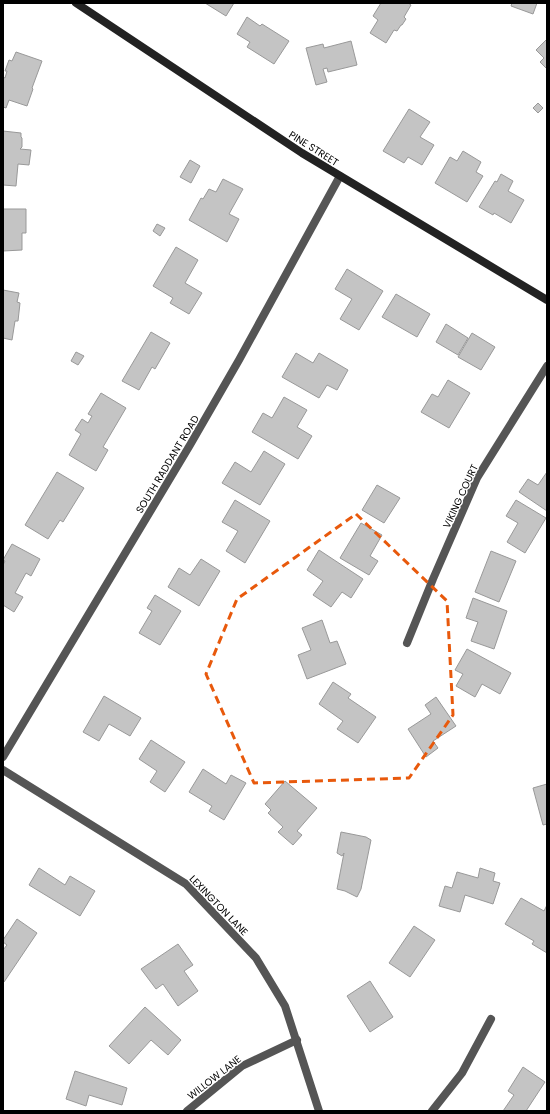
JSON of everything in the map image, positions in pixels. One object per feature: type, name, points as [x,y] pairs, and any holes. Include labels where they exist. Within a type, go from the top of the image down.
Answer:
[{"type":"street","name":"PINE STREET","points":[[76,3],[302,153],[547,300]]},
{"type":"street","name":"SOUTH RADDANT ROAD","points":[[3,757],[190,445],[239,360],[340,176]]},
{"type":"street","name":"VIKING COURT","points":[[407,643],[477,478],[547,366]]},
{"type":"street","name":"LEXINGTON LANE","points":[[3,770],[186,884],[256,958],[285,1006],[319,1111]]},
{"type":"street","points":[[432,1111],[462,1074],[491,1019]]},
{"type":"street","name":"WILLOW LANE","points":[[187,1111],[242,1066],[297,1040]]},
{"type":"highlighted area","points":[[356,514],[447,601],[453,715],[409,778],[254,783],[206,674],[237,599]]},
{"type":"building","points":[[205,3],[234,3],[226,16]]},
{"type":"building","points":[[381,3],[408,3],[411,5],[404,17],[406,19],[397,31],[394,30],[386,43],[370,33],[378,20],[373,16]]},
{"type":"building","points":[[512,3],[537,3],[533,14],[511,6]]},
{"type":"building","points":[[247,17],[260,26],[262,24],[289,41],[274,64],[247,47],[250,42],[237,34]]},
{"type":"building","points":[[547,39],[547,69],[540,62],[544,58],[536,50]]},
{"type":"building","points":[[351,41],[357,65],[328,72],[327,68],[323,69],[327,82],[316,85],[306,48],[323,44],[324,48]]},
{"type":"building","points":[[16,52],[42,61],[27,106],[9,100],[6,108],[3,107],[3,77],[5,78],[7,71],[5,71],[9,60],[12,61]]},
{"type":"building","points":[[538,103],[543,108],[538,113],[533,108]]},
{"type":"building","points":[[409,109],[430,122],[420,137],[434,145],[422,165],[408,157],[404,163],[383,151]]},
{"type":"building","points":[[3,131],[21,133],[22,147],[20,149],[31,150],[29,165],[18,164],[16,186],[3,185]]},
{"type":"building","points":[[463,151],[481,162],[476,172],[483,176],[467,202],[435,183],[450,157],[457,161]]},
{"type":"building","points":[[190,160],[200,166],[191,183],[180,177]]},
{"type":"building","points":[[501,174],[513,181],[508,191],[524,200],[511,223],[494,213],[493,215],[479,207]]},
{"type":"building","points":[[223,179],[243,189],[229,214],[239,219],[227,242],[189,220],[201,198],[203,199],[209,189],[216,192]]},
{"type":"building","points":[[3,209],[26,209],[26,233],[22,233],[22,250],[3,251]]},
{"type":"building","points":[[157,224],[165,228],[160,236],[153,231]]},
{"type":"building","points":[[176,247],[198,260],[185,283],[202,293],[189,314],[170,303],[173,298],[153,286]]},
{"type":"building","points":[[347,269],[383,291],[359,330],[340,319],[352,299],[335,289]]},
{"type":"building","points":[[3,290],[19,293],[17,302],[20,303],[18,321],[15,321],[12,340],[3,338]]},
{"type":"building","points":[[396,294],[430,314],[417,337],[382,317]]},
{"type":"building","points":[[446,324],[468,338],[458,355],[436,342]]},
{"type":"building","points":[[151,332],[170,343],[155,369],[152,367],[139,390],[122,381]]},
{"type":"building","points":[[472,333],[495,347],[481,370],[458,357]]},
{"type":"building","points":[[76,352],[84,356],[78,365],[71,361]]},
{"type":"building","points":[[296,353],[313,363],[319,353],[348,370],[337,390],[327,385],[319,398],[282,377]]},
{"type":"building","points":[[448,380],[470,393],[449,428],[421,412],[432,394],[438,397]]},
{"type":"building","points":[[101,393],[126,408],[103,447],[108,450],[96,471],[69,455],[81,434],[75,430],[82,419],[88,423],[92,416],[88,414]]},
{"type":"building","points":[[284,397],[307,410],[297,427],[312,436],[298,459],[252,432],[263,413],[272,418]]},
{"type":"building","points":[[264,451],[285,464],[260,505],[222,483],[235,462],[251,472]]},
{"type":"building","points":[[57,472],[84,488],[63,522],[60,520],[48,539],[25,525]]},
{"type":"building","points":[[547,472],[547,511],[519,492],[528,479],[538,485]]},
{"type":"building","points":[[377,485],[400,498],[384,523],[362,510]]},
{"type":"building","points":[[235,500],[270,521],[245,563],[226,551],[238,531],[222,522]]},
{"type":"building","points":[[516,500],[546,518],[525,553],[507,542],[518,523],[506,516]]},
{"type":"building","points":[[361,523],[382,535],[370,556],[378,561],[369,575],[340,558]]},
{"type":"building","points":[[12,544],[40,559],[31,576],[26,573],[15,593],[23,597],[14,612],[3,605],[3,565],[5,561],[3,560]]},
{"type":"building","points":[[319,550],[363,579],[351,598],[342,592],[331,607],[313,595],[323,581],[307,570]]},
{"type":"building","points":[[491,551],[516,561],[499,602],[475,592]]},
{"type":"building","points":[[201,559],[220,571],[199,606],[168,587],[179,568],[190,575]]},
{"type":"building","points":[[155,595],[181,611],[160,645],[139,633],[152,611],[147,608]]},
{"type":"building","points":[[473,598],[507,611],[494,649],[471,641],[478,622],[466,618]]},
{"type":"building","points":[[322,620],[330,643],[337,641],[346,664],[307,679],[298,655],[311,650],[302,628]]},
{"type":"building","points":[[467,649],[511,673],[500,694],[482,684],[475,697],[456,686],[463,674],[455,670]]},
{"type":"building","points":[[333,682],[351,694],[348,698],[376,717],[358,743],[337,729],[343,721],[319,704]]},
{"type":"building","points":[[104,696],[141,718],[130,736],[109,724],[99,741],[83,732]]},
{"type":"building","points":[[436,697],[456,726],[433,741],[438,748],[426,757],[408,729],[431,714],[425,705]]},
{"type":"building","points":[[151,740],[185,762],[165,792],[150,782],[157,771],[139,759]]},
{"type":"building","points":[[203,769],[226,784],[231,775],[246,783],[224,820],[209,811],[212,806],[189,792]]},
{"type":"building","points":[[285,781],[317,808],[297,831],[302,835],[293,845],[278,832],[283,827],[268,813],[271,810],[265,804]]},
{"type":"building","points":[[547,784],[547,824],[543,825],[533,788]]},
{"type":"building","points":[[341,832],[366,837],[371,840],[361,889],[357,897],[337,889],[344,853],[342,856],[337,853]]},
{"type":"building","points":[[39,868],[65,885],[70,876],[95,891],[80,916],[29,885]]},
{"type":"building","points":[[480,868],[495,873],[493,881],[500,883],[493,904],[465,895],[460,912],[439,906],[445,886],[452,888],[457,872],[478,878]]},
{"type":"building","points":[[521,898],[544,911],[547,905],[547,953],[532,944],[534,941],[505,924]]},
{"type":"building","points":[[17,919],[37,933],[4,982],[3,950],[7,945],[3,942],[3,940]]},
{"type":"building","points":[[414,926],[435,940],[410,977],[389,963]]},
{"type":"building","points":[[178,944],[193,965],[184,971],[198,991],[178,1006],[163,984],[156,989],[141,969]]},
{"type":"building","points":[[370,981],[393,1017],[370,1032],[347,996]]},
{"type":"building","points":[[145,1007],[181,1040],[168,1055],[151,1040],[129,1064],[109,1046]]},
{"type":"building","points":[[523,1067],[545,1082],[526,1111],[503,1111],[514,1095],[508,1091]]},
{"type":"building","points":[[75,1071],[127,1088],[122,1105],[89,1095],[86,1106],[66,1099]]}]
